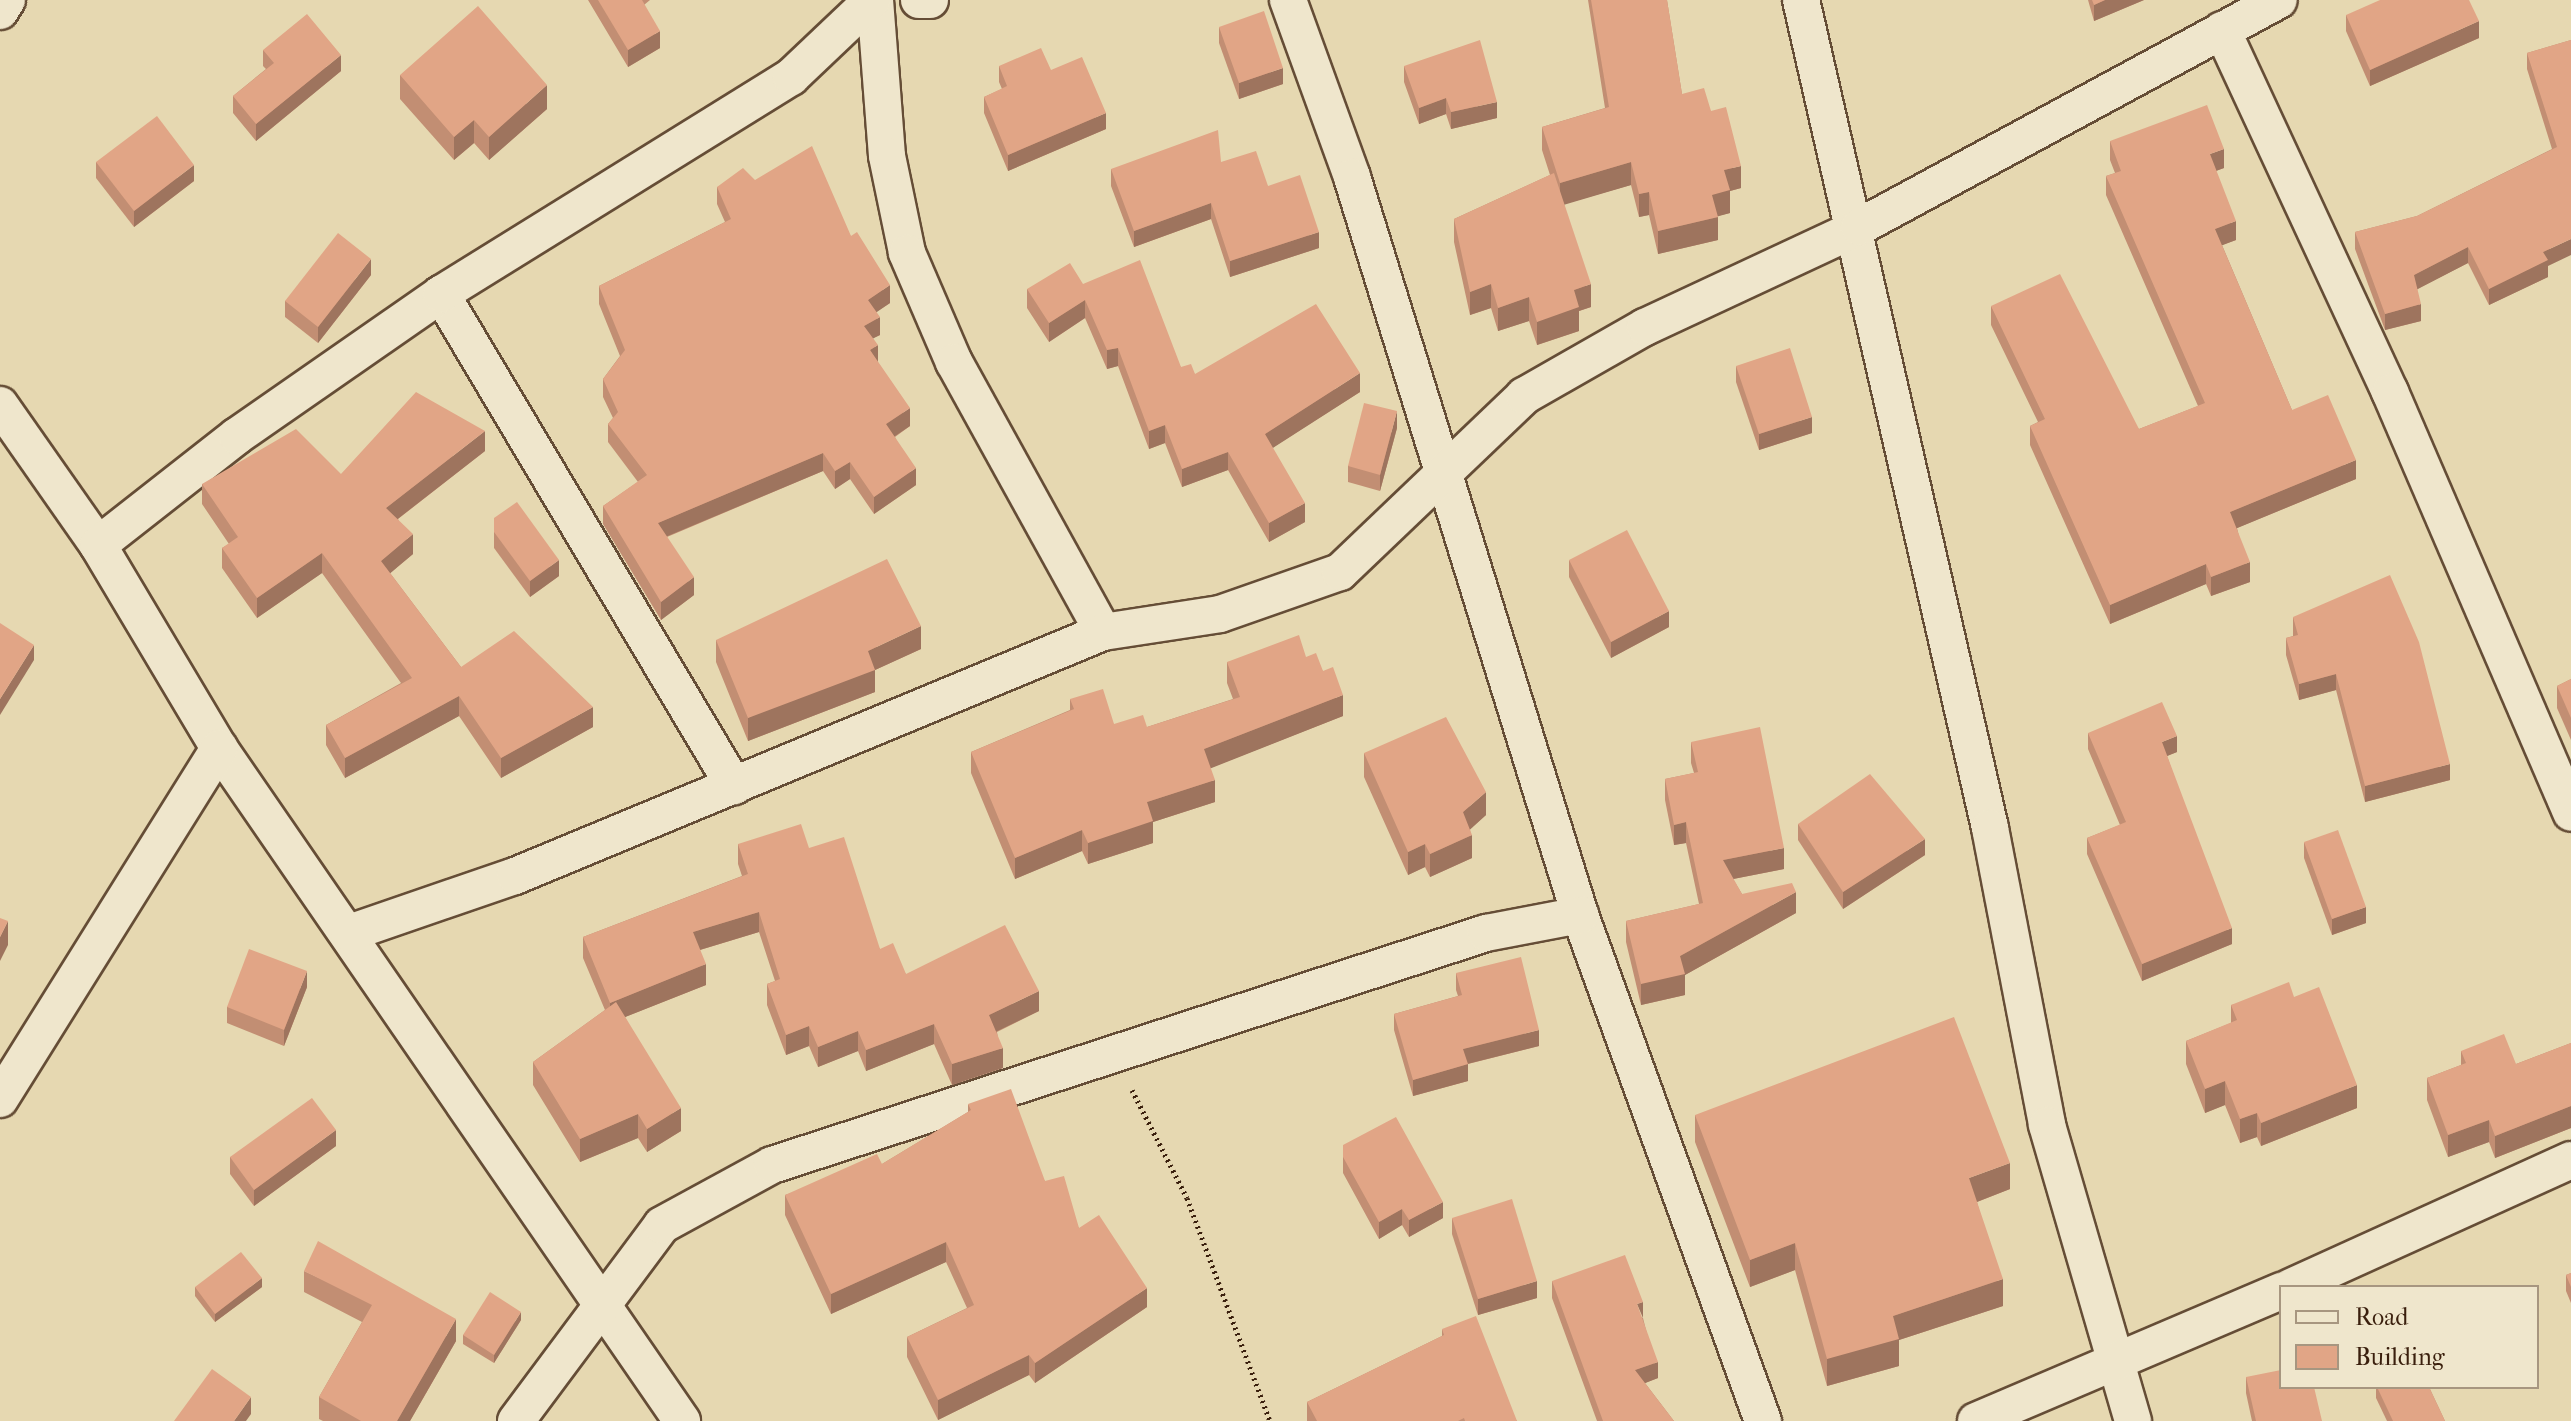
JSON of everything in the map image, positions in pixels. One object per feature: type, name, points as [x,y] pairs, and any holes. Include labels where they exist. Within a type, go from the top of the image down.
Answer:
[{"type":"street","points":[[0,11],[7,0]]},
{"type":"street","points":[[98,545],[237,436],[441,294],[791,77],[874,0]]},
{"type":"street","points":[[874,0],[887,156],[907,253],[954,362],[1103,632]]},
{"type":"street","points":[[919,0],[930,0]]},
{"type":"street","points":[[1288,0],[1352,177],[1440,473],[1580,915],[1763,1421]]},
{"type":"street","points":[[1801,0],[1859,227],[2047,1125],[2133,1421]]},
{"type":"street","points":[[349,933],[515,876],[1103,632],[1220,614],[1340,572],[1440,473],[1524,396],[1645,327],[1859,227],[2278,0]]},
{"type":"street","points":[[2222,30],[2390,392],[2571,813]]},
{"type":"street","points":[[441,294],[734,786]]},
{"type":"street","points":[[0,405],[98,545],[219,748],[682,1421]]},
{"type":"street","points":[[0,1099],[219,748]]},
{"type":"street","points":[[516,1421],[662,1225],[772,1165],[1486,933],[1580,915]]},
{"type":"street","points":[[2295,1285],[2571,1160]]},
{"type":"street","points":[[1976,1421],[2115,1367],[2279,1292]]},
{"type":"path","points":[[1114,1056],[1187,1198],[1270,1421]]},
{"type":"building","points":[[598,0],[642,0],[660,31],[628,50]]},
{"type":"building","points":[[1591,0],[1667,0],[1682,94],[1704,88],[1711,111],[1726,107],[1741,166],[1724,170],[1730,190],[1712,195],[1718,217],[1658,231],[1649,192],[1639,194],[1631,162],[1560,183],[1542,127],[1609,107]]},
{"type":"building","points":[[2380,0],[2469,0],[2479,21],[2370,70],[2346,15]]},
{"type":"building","points":[[478,6],[547,85],[489,137],[474,120],[454,137],[400,75]]},
{"type":"building","points":[[1264,11],[1283,68],[1239,83],[1219,27]]},
{"type":"building","points":[[307,14],[341,55],[256,124],[233,96],[274,63],[263,50]]},
{"type":"building","points":[[1480,40],[1497,102],[1451,112],[1446,98],[1419,108],[1404,66]]},
{"type":"building","points":[[2571,40],[2571,239],[2543,252],[2548,260],[2489,289],[2468,247],[2414,275],[2421,304],[2385,314],[2355,232],[2417,216],[2557,147],[2527,53]]},
{"type":"building","points":[[1041,48],[1051,70],[1082,57],[1106,113],[1008,155],[984,97],[1007,86],[999,66]]},
{"type":"building","points":[[2207,105],[2224,149],[2210,154],[2236,221],[2215,229],[2292,410],[2328,395],[2356,460],[2230,512],[2250,562],[2211,577],[2206,564],[2110,605],[2030,426],[2045,419],[1991,306],[2060,274],[2139,429],[2205,403],[2106,176],[2121,171],[2110,141]]},
{"type":"building","points":[[157,116],[194,165],[134,211],[96,162]]},
{"type":"building","points":[[1218,130],[1221,162],[1256,151],[1268,186],[1300,175],[1319,232],[1230,261],[1211,203],[1134,231],[1111,169]]},
{"type":"building","points":[[812,146],[851,236],[857,232],[890,285],[868,300],[880,317],[864,326],[878,345],[870,350],[910,408],[886,424],[916,468],[874,497],[850,462],[835,471],[823,453],[658,523],[694,577],[661,602],[603,506],[647,475],[608,424],[618,412],[603,379],[625,350],[599,286],[731,219],[717,187],[743,168],[755,180]]},
{"type":"building","points":[[1554,173],[1591,284],[1574,290],[1579,307],[1537,322],[1529,297],[1498,308],[1491,284],[1470,292],[1454,219]]},
{"type":"building","points":[[338,233],[371,259],[318,327],[285,301]]},
{"type":"building","points":[[1140,260],[1181,367],[1191,364],[1195,374],[1316,304],[1360,373],[1265,434],[1305,503],[1269,523],[1228,452],[1182,469],[1165,425],[1149,431],[1118,348],[1107,350],[1085,300],[1049,323],[1027,289],[1070,263],[1083,284]]},
{"type":"building","points":[[1790,348],[1812,417],[1759,434],[1736,366]]},
{"type":"building","points":[[416,392],[485,431],[386,508],[413,534],[381,561],[461,667],[514,631],[593,707],[501,758],[459,696],[345,758],[326,725],[412,678],[322,553],[257,598],[222,548],[238,537],[202,484],[296,429],[341,474]]},
{"type":"building","points":[[1364,403],[1397,411],[1380,475],[1348,466]]},
{"type":"building","points":[[517,502],[559,560],[530,581],[494,532],[494,518]]},
{"type":"building","points":[[1627,530],[1669,611],[1611,642],[1569,560]]},
{"type":"building","points":[[887,559],[921,626],[868,651],[875,670],[748,718],[716,640]]},
{"type":"building","points":[[2390,575],[2419,642],[2450,764],[2365,786],[2336,674],[2299,684],[2286,638],[2298,635],[2293,617]]},
{"type":"building","points":[[0,623],[34,645],[0,699]]},
{"type":"building","points":[[1299,635],[1306,657],[1316,653],[1323,671],[1333,667],[1343,695],[1204,749],[1215,780],[1147,802],[1153,821],[1088,843],[1082,830],[1015,858],[971,752],[1074,709],[1070,699],[1103,689],[1114,724],[1143,715],[1147,727],[1240,697],[1227,662]]},
{"type":"building","points":[[2571,679],[2571,718],[2557,686]]},
{"type":"building","points":[[2162,702],[2177,736],[2162,742],[2232,928],[2142,964],[2087,838],[2126,822],[2088,733]]},
{"type":"building","points":[[1446,717],[1486,792],[1463,812],[1472,835],[1430,854],[1425,844],[1408,852],[1364,753]]},
{"type":"building","points":[[1760,727],[1784,848],[1723,860],[1742,894],[1792,883],[1796,892],[1680,956],[1685,974],[1641,984],[1626,921],[1703,903],[1686,822],[1674,825],[1665,779],[1698,772],[1691,742]]},
{"type":"building","points":[[1870,774],[1925,839],[1843,892],[1798,824]]},
{"type":"building","points":[[801,824],[809,848],[844,837],[880,949],[893,943],[906,974],[1005,925],[1039,991],[989,1015],[1003,1048],[952,1064],[934,1024],[866,1050],[858,1031],[818,1047],[809,1026],[786,1035],[767,984],[780,979],[759,912],[693,932],[706,964],[610,1003],[583,937],[748,874],[738,844]]},
{"type":"building","points":[[2338,830],[2366,907],[2332,919],[2304,842]]},
{"type":"building","points":[[0,918],[8,921],[0,937]]},
{"type":"building","points":[[249,949],[307,971],[284,1030],[227,1007]]},
{"type":"building","points":[[1521,957],[1539,1030],[1463,1049],[1468,1064],[1413,1080],[1394,1014],[1462,995],[1456,973]]},
{"type":"building","points":[[2289,982],[2294,997],[2319,987],[2357,1085],[2261,1123],[2257,1113],[2240,1119],[2225,1081],[2205,1089],[2186,1041],[2237,1020],[2231,1005]]},
{"type":"building","points":[[616,1002],[681,1108],[647,1129],[638,1114],[580,1139],[533,1062]]},
{"type":"building","points":[[1954,1017],[2010,1163],[1969,1178],[2003,1279],[1893,1316],[1899,1339],[1827,1359],[1795,1243],[1750,1260],[1695,1115]]},
{"type":"building","points":[[2504,1034],[2516,1064],[2571,1043],[2571,1106],[2495,1136],[2489,1120],[2448,1135],[2427,1078],[2466,1063],[2461,1051]]},
{"type":"building","points":[[1011,1089],[1045,1181],[1064,1176],[1079,1228],[1099,1215],[1147,1288],[1035,1363],[1029,1355],[938,1400],[907,1337],[974,1305],[946,1242],[831,1294],[785,1195],[877,1154],[882,1164],[971,1110],[968,1104]]},
{"type":"building","points":[[312,1098],[336,1130],[254,1190],[230,1157]]},
{"type":"building","points":[[1396,1117],[1443,1202],[1409,1220],[1402,1209],[1379,1222],[1343,1157],[1343,1145]]},
{"type":"building","points":[[1512,1199],[1537,1281],[1478,1299],[1452,1218]]},
{"type":"building","points":[[318,1241],[456,1319],[397,1421],[361,1421],[319,1397],[372,1305],[304,1271]]},
{"type":"building","points":[[241,1252],[262,1278],[215,1314],[195,1287]]},
{"type":"building","points":[[1625,1255],[1643,1302],[1637,1304],[1658,1362],[1635,1370],[1674,1421],[1603,1421],[1552,1281]]},
{"type":"building","points":[[490,1292],[521,1312],[494,1355],[463,1335]]},
{"type":"building","points":[[1476,1316],[1517,1421],[1465,1421],[1464,1418],[1458,1421],[1317,1421],[1307,1402],[1444,1335],[1442,1329]]},
{"type":"building","points":[[212,1369],[251,1397],[234,1421],[174,1421]]},
{"type":"building","points":[[2279,1370],[2279,1389],[2314,1389],[2322,1421],[2256,1421],[2246,1377]]},
{"type":"building","points":[[2378,1389],[2430,1389],[2445,1421],[2393,1421]]}]
